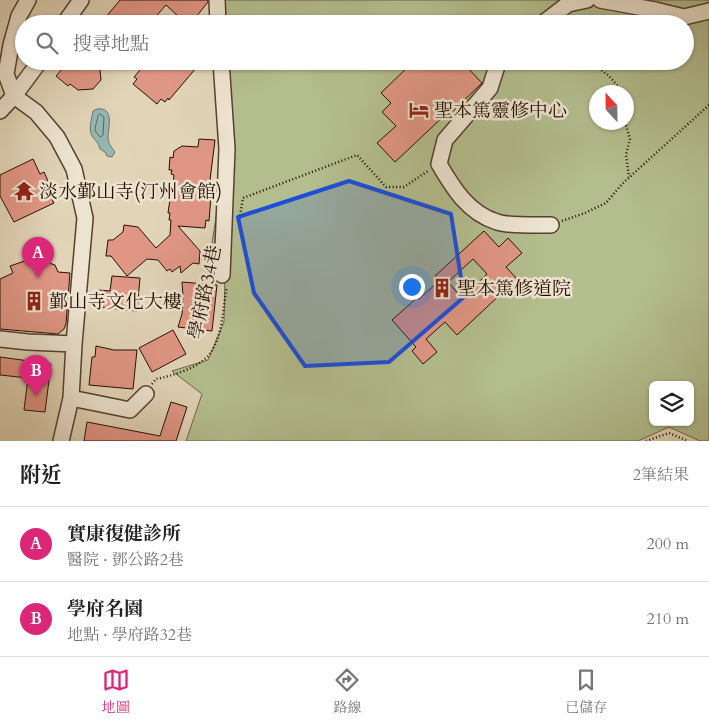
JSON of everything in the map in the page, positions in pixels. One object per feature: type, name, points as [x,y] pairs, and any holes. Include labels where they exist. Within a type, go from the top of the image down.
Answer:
[{"type":"street","points":[[20,15],[28,0]]},
{"type":"street","points":[[71,15],[82,0]]},
{"type":"street","points":[[217,0],[218,15]]},
{"type":"street","points":[[554,15],[568,4],[587,0]]},
{"type":"street","points":[[600,0],[675,15]]},
{"type":"street","points":[[692,15],[709,11]]},
{"type":"street","points":[[15,30],[6,74],[14,96],[36,112],[57,136],[74,169],[85,218],[71,398],[60,441]]},
{"type":"street","points":[[0,111],[33,70]]},
{"type":"street","points":[[222,70],[227,149],[224,280]]},
{"type":"street","points":[[497,70],[490,88],[444,140],[439,164],[452,186],[472,209],[498,222],[551,225]]},
{"type":"street","points":[[0,338],[28,342],[74,344]]},
{"type":"street","points":[[71,398],[130,410],[146,394]]},
{"type":"path","points":[[600,70],[617,85]]},
{"type":"path","points":[[551,225],[606,203],[629,177],[709,105]]},
{"type":"path","points":[[627,130],[630,139],[626,155],[629,177]]},
{"type":"path","name":"學府路34巷","points":[[238,227],[243,198],[357,155],[386,188],[404,187],[439,164]]},
{"type":"path","name":"學府路34巷","points":[[146,394],[156,379],[174,376],[195,366],[211,353],[219,333],[224,280]]},
{"type":"path","points":[[646,441],[669,433],[688,441]]},
{"type":"highlighted area","points":[[349,181],[451,214],[464,297],[389,362],[305,366],[254,293],[238,217]]},
{"type":"green space","points":[[224,0],[709,0],[709,441],[700,441],[669,427],[638,441],[186,441],[202,394],[172,371],[208,360],[224,322],[225,271],[209,263],[229,132],[225,70],[694,70],[694,15],[223,15]]},
{"type":"water","points":[[103,109],[108,114],[108,140],[115,152],[112,157],[107,156],[100,149],[91,133],[90,127],[93,111]]},
{"type":"building","points":[[120,0],[208,0],[198,15],[177,15],[166,5],[157,15],[108,15]]},
{"type":"building","points":[[61,70],[100,70],[101,80],[93,89],[78,90],[70,84],[68,86],[56,76]]},
{"type":"building","points":[[140,70],[194,70],[169,100],[168,98],[165,102],[161,99],[157,104],[133,84],[137,79],[134,77]]},
{"type":"building","name":"聖本篤靈修中心","points":[[405,70],[470,70],[482,83],[448,116],[446,114],[395,162],[377,143],[396,126],[382,112],[391,103],[381,93]]},
{"type":"building","points":[[199,139],[215,140],[209,188],[209,195],[211,196],[209,221],[206,220],[205,228],[178,226],[200,251],[199,264],[193,263],[181,273],[180,266],[172,272],[170,269],[167,271],[158,260],[147,259],[127,276],[111,256],[106,256],[108,240],[113,240],[123,232],[124,225],[138,227],[156,248],[170,235],[171,220],[169,220],[170,213],[168,213],[170,199],[172,199],[174,175],[171,174],[172,170],[169,170],[170,157],[173,158],[174,151],[182,146],[198,147]]},
{"type":"building","name":"淡水鄞山寺(汀州會館)","points":[[33,159],[40,174],[44,172],[51,188],[47,190],[54,203],[14,222],[0,196],[0,175]]},
{"type":"building","name":"聖本篤修道院","points":[[484,231],[499,247],[508,238],[522,253],[506,267],[517,279],[457,335],[445,322],[426,339],[437,352],[423,364],[412,351],[416,347],[392,320],[439,281],[435,276]],"holes":[[[473,259],[487,274],[462,298],[448,282]]]},
{"type":"building","name":"鄞山寺文化大樓","points":[[45,254],[49,263],[55,265],[58,272],[70,273],[64,329],[58,334],[0,329],[0,279],[13,273],[10,266]]},
{"type":"building","points":[[112,276],[140,278],[137,311],[97,307],[98,290],[110,291]]},
{"type":"building","points":[[182,282],[217,285],[212,331],[178,327],[182,314]]},
{"type":"building","points":[[173,330],[186,354],[152,372],[139,348]]},
{"type":"building","points":[[96,346],[114,350],[137,350],[133,389],[89,385],[92,357],[95,357]]},
{"type":"building","points":[[0,357],[51,364],[45,412],[24,410],[28,378],[0,375]]},
{"type":"building","points":[[171,402],[187,407],[176,441],[84,441],[87,422],[160,436]]},
{"type":"place","name":"聖本篤靈修中心","points":[[419,110]]},
{"type":"place","name":"淡水鄞山寺(汀州會館)","points":[[24,191]]},
{"type":"place","name":"實康復健診所","points":[[38,278]]},
{"type":"place","name":"聖本篤修道院","points":[[442,288]]},
{"type":"place","name":"鄞山寺文化大樓","points":[[34,301]]},
{"type":"place","name":"學府名園","points":[[36,396]]}]
